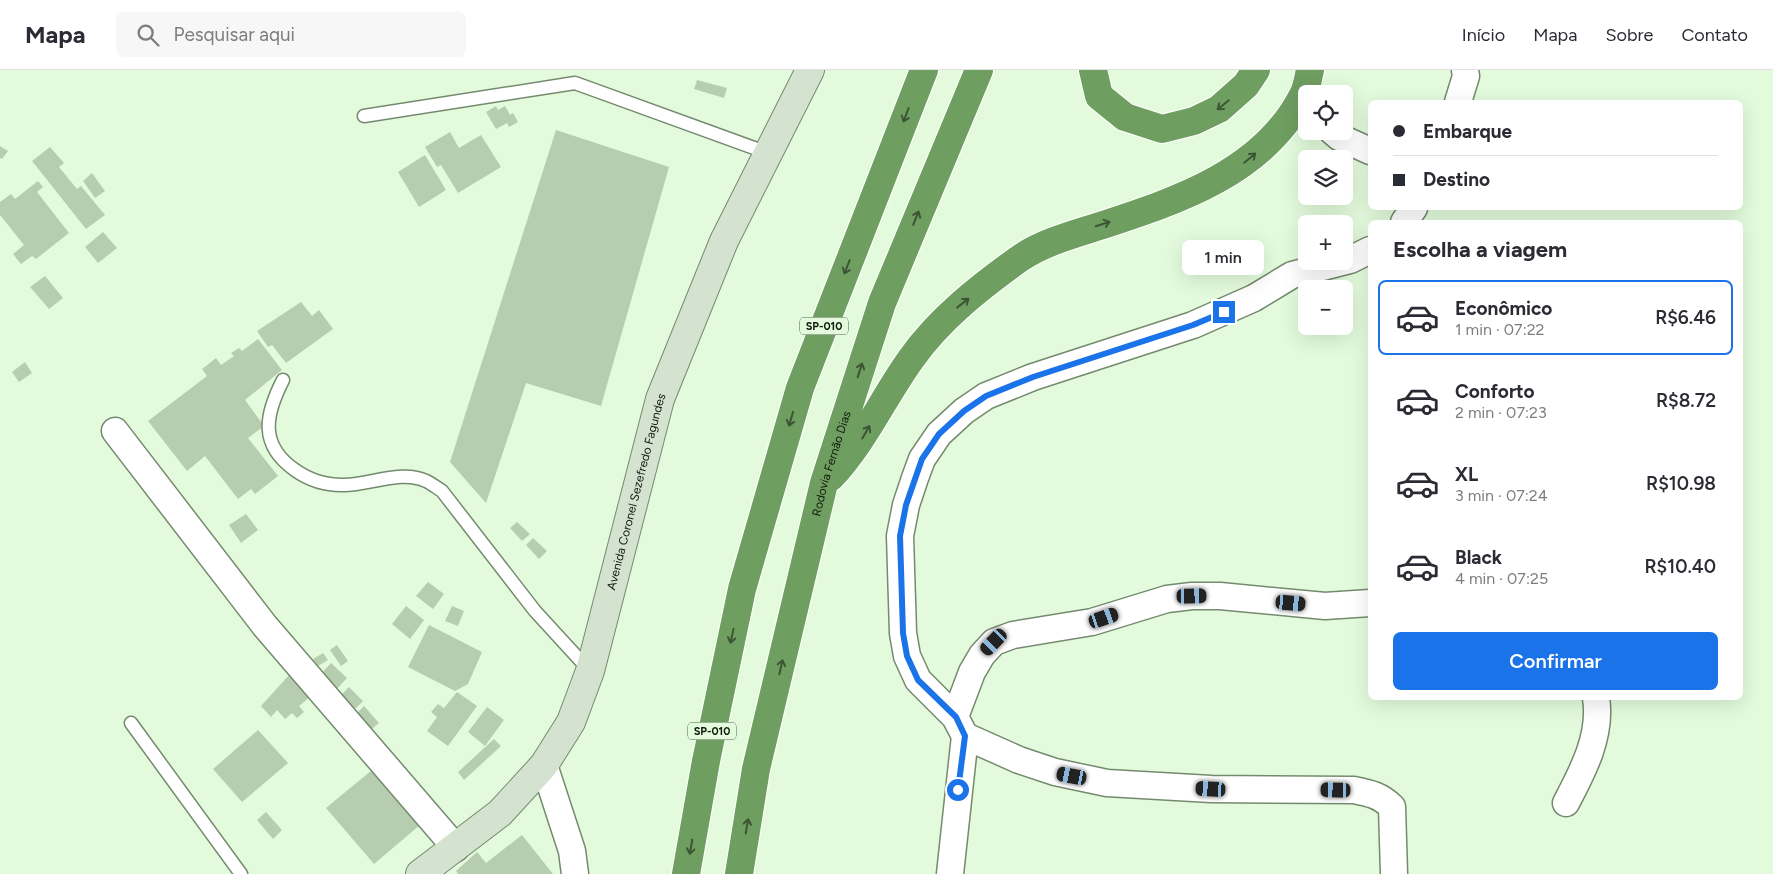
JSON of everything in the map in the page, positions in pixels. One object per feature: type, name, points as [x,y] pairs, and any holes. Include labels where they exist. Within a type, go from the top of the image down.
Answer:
[{"type":"highway","name":"SP-010","points":[[686,874],[706,761],[742,588],[800,388],[924,70]]},
{"type":"highway","name":"Rodovia Fernão Dias","points":[[739,874],[756,769],[824,483],[882,302],[980,70]]},
{"type":"highway","points":[[1092,70],[1099,96],[1125,118],[1162,129],[1194,121],[1219,109],[1246,85],[1256,70]]},
{"type":"highway","points":[[824,483],[850,456],[912,357],[956,308],[1021,258],[1054,242],[1199,190],[1242,164],[1274,137],[1304,95],[1308,84]]},
{"type":"main road","name":"Avenida Coronel Sezefredo Fagundes","points":[[420,874],[500,813],[544,765],[571,722],[590,671],[660,399],[724,241],[810,70]]},
{"type":"street","points":[[1459,100],[1466,76],[1465,70]]},
{"type":"street","points":[[1346,140],[1368,150]]},
{"type":"street","points":[[1368,251],[1350,260],[1292,275],[1254,298],[1193,325],[1033,377],[986,396],[964,411],[939,434],[922,459],[906,505],[902,528],[903,633],[907,656],[918,680],[960,726],[1019,760],[1055,772],[1107,783],[1211,789],[1354,790],[1372,793],[1385,800],[1392,807],[1394,874]]},
{"type":"street","points":[[115,431],[265,626],[456,848]]},
{"type":"street","points":[[950,874],[960,726],[972,672],[982,655],[994,642],[1013,635],[1092,622],[1167,599],[1192,596],[1220,596],[1325,606],[1368,603]]},
{"type":"street","points":[[1566,803],[1592,748],[1596,725],[1596,700]]},
{"type":"street","points":[[544,765],[572,851],[575,874]]},
{"type":"lane","points":[[364,116],[575,83],[768,153]]},
{"type":"lane","points":[[283,380],[271,403],[268,426],[272,448],[285,463],[311,481],[342,486],[403,477],[424,480],[442,491],[535,610],[590,671]]},
{"type":"lane","points":[[131,723],[241,874]]},
{"type":"building","points":[[697,80],[727,88],[724,98],[694,89]]},
{"type":"building","points":[[496,106],[498,110],[505,106],[510,115],[513,113],[518,122],[509,127],[507,123],[496,129],[486,112]]},
{"type":"building","points":[[556,130],[669,167],[601,406],[526,383],[486,503],[450,462]]},
{"type":"building","points":[[450,132],[459,148],[481,135],[501,167],[458,193],[441,165],[437,167],[425,147]]},
{"type":"building","points":[[0,146],[8,151],[2,159],[0,158]]},
{"type":"building","points":[[50,147],[64,163],[59,167],[77,189],[81,186],[105,215],[86,229],[32,161]]},
{"type":"building","points":[[425,155],[446,190],[419,207],[398,172]]},
{"type":"building","points":[[92,173],[105,191],[95,198],[83,181]]},
{"type":"building","points":[[38,181],[43,187],[37,192],[69,233],[36,259],[32,256],[21,264],[13,254],[24,245],[0,215],[0,202],[11,194],[15,199]]},
{"type":"building","points":[[103,232],[117,248],[98,263],[85,247]]},
{"type":"building","points":[[45,276],[63,298],[49,309],[30,287]]},
{"type":"building","points":[[301,302],[312,316],[319,310],[333,329],[286,363],[272,345],[268,347],[257,331]]},
{"type":"building","points":[[258,339],[282,370],[245,400],[264,426],[248,438],[278,476],[255,494],[251,489],[238,499],[205,456],[187,471],[148,421],[207,376],[202,369],[216,358],[221,365],[234,356],[231,353],[239,348],[242,351]]},
{"type":"building","points":[[25,362],[32,373],[19,382],[12,372]]},
{"type":"building","points":[[246,514],[258,530],[241,543],[229,525]]},
{"type":"building","points":[[517,522],[530,534],[522,541],[510,528]]},
{"type":"building","points":[[533,538],[547,551],[539,559],[526,545]]},
{"type":"building","points":[[428,582],[444,594],[433,609],[416,596]]},
{"type":"building","points":[[406,606],[424,620],[410,639],[392,624]]},
{"type":"building","points":[[452,606],[464,611],[458,626],[445,621]]},
{"type":"building","points":[[429,625],[482,652],[468,684],[455,691],[408,667]]},
{"type":"building","points":[[337,645],[348,661],[341,666],[330,650]]},
{"type":"building","points":[[323,653],[328,660],[318,666],[313,659]]},
{"type":"building","points":[[331,663],[347,678],[334,692],[318,677]]},
{"type":"building","points":[[290,674],[310,697],[299,706],[304,712],[297,718],[292,713],[285,719],[277,710],[271,717],[261,706]]},
{"type":"building","points":[[349,687],[363,701],[356,708],[351,709],[342,699],[344,697],[342,694]]},
{"type":"building","points":[[457,692],[477,706],[448,746],[427,731],[437,717],[431,712],[438,704],[444,708]]},
{"type":"building","points":[[364,706],[379,723],[368,732],[355,715]]},
{"type":"building","points":[[487,707],[504,720],[485,746],[468,732]]},
{"type":"building","points":[[258,730],[288,763],[242,802],[213,769]]},
{"type":"building","points":[[494,739],[501,746],[464,780],[458,772]]},
{"type":"building","points":[[372,770],[420,825],[374,864],[326,808]]},
{"type":"building","points":[[266,812],[282,830],[273,839],[257,820]]},
{"type":"building","points":[[522,835],[553,874],[458,874],[456,871],[477,852],[486,863]]},
{"type":"route","points":[[958,790],[965,736],[956,717],[918,680],[907,656],[903,633],[900,536],[906,505],[922,459],[939,434],[964,411],[986,396],[1033,377],[1134,346],[1224,312]]}]
